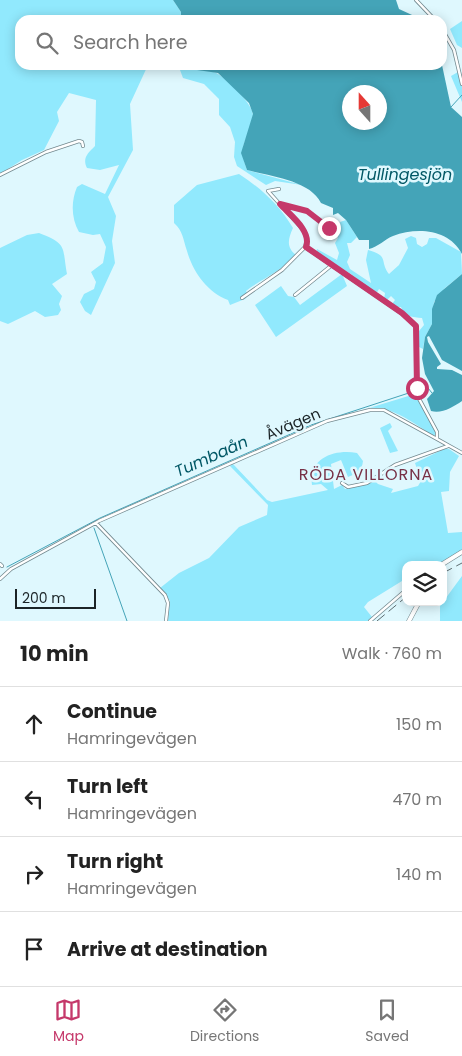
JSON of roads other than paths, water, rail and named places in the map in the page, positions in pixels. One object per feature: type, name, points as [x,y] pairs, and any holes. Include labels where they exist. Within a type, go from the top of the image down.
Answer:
[{"type":"main road","points":[[447,561],[462,552]]},
{"type":"main road","points":[[409,621],[417,606]]},
{"type":"street","points":[[416,0],[430,15]]},
{"type":"street","points":[[447,38],[454,50],[462,84]]},
{"type":"street","points":[[458,72],[462,70]]},
{"type":"street","points":[[0,175],[25,161],[64,145],[79,141],[82,142],[83,146]]},
{"type":"street","points":[[242,298],[282,270],[306,247],[305,232],[268,191],[279,189]]},
{"type":"street","points":[[280,204],[307,211],[329,228]]},
{"type":"street","points":[[306,247],[402,313],[416,326],[417,394],[437,432],[437,440]]},
{"type":"street","points":[[295,295],[332,265]]},
{"type":"street","name":"Åvägen","points":[[0,579],[11,569],[96,523],[315,426],[370,410],[394,414],[462,453]]},
{"type":"street","points":[[342,483],[348,487],[367,483],[395,465],[448,446]]},
{"type":"street","points":[[96,523],[165,594],[168,603],[166,621]]},
{"type":"street","points":[[370,621],[402,593]]},
{"type":"water","points":[[173,0],[396,0],[399,9],[412,15],[181,15]]},
{"type":"water","name":"Tullingesjön","points":[[197,70],[443,70],[451,107],[462,117],[462,254],[449,239],[432,232],[422,231],[393,236],[369,249],[369,240],[359,240],[346,220],[338,213],[333,215],[333,208],[321,203],[316,195],[308,189],[288,180],[247,170],[241,153],[253,114],[249,103],[218,73]]},
{"type":"water","points":[[462,274],[462,371],[442,360],[429,336],[427,337],[441,364],[437,369],[452,370],[462,375],[462,401],[451,408],[435,412],[431,411],[427,399],[434,391],[425,374],[422,358],[425,337],[432,324],[432,309],[437,295]]},
{"type":"waterway","points":[[451,107],[462,95]]},
{"type":"waterway","name":"Tumbaån","points":[[7,567],[100,518],[311,425],[424,388],[428,388],[432,393]]},
{"type":"waterway","points":[[94,528],[127,621]]},
{"type":"railway","points":[[447,571],[462,563]]},
{"type":"railway","points":[[377,621],[402,600]]},
{"type":"district","name":"RÖDA VILLORNA","points":[[366,474]]}]
